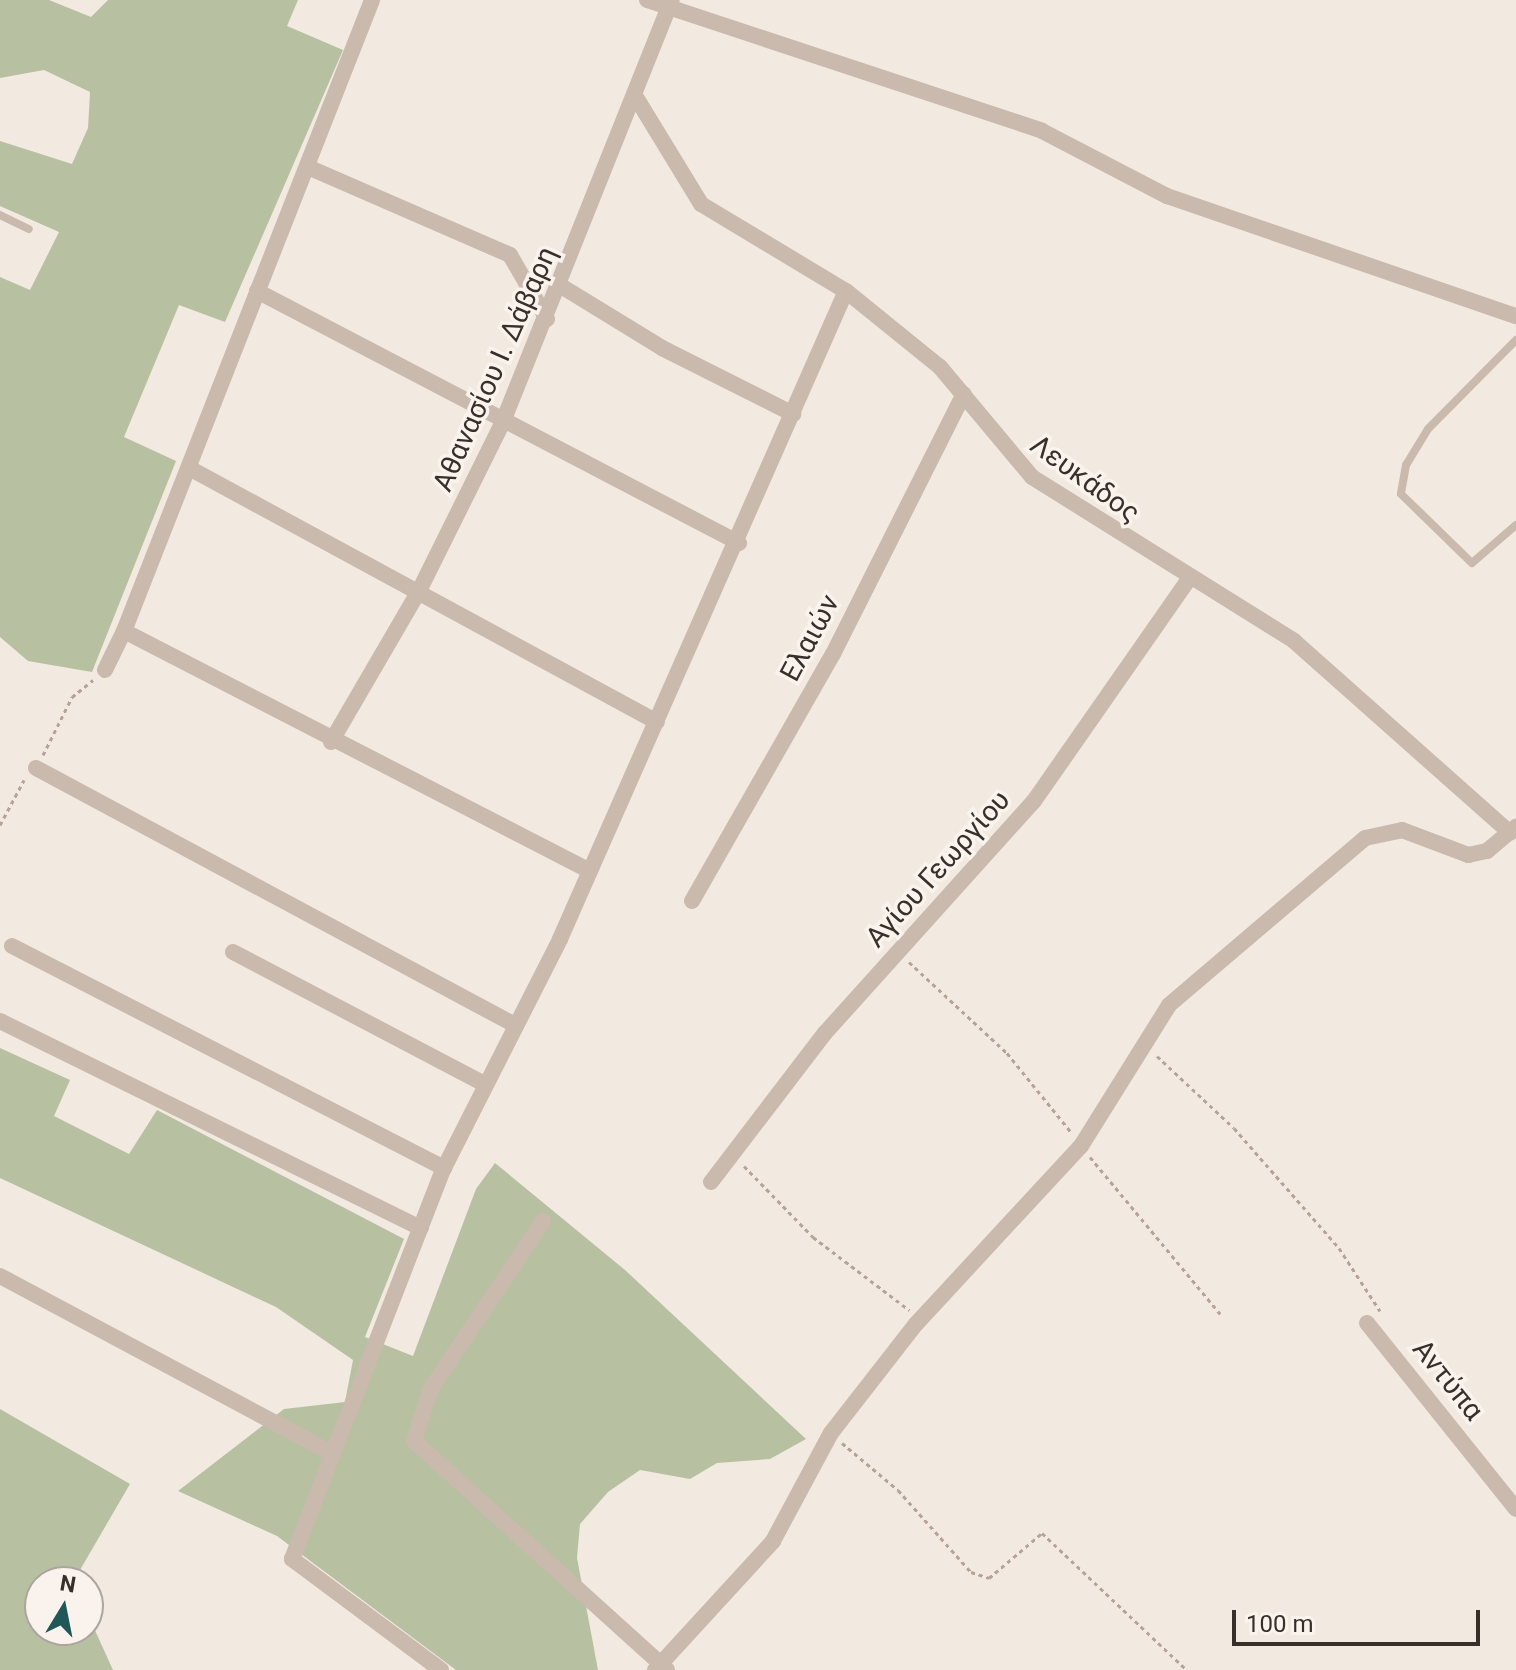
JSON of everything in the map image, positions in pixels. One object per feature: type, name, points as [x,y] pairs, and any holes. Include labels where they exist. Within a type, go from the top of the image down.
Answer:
[{"type":"street","points":[[105,670],[191,469],[257,291],[310,168],[372,0]]},
{"type":"street","points":[[647,0],[671,3],[1042,131],[1167,196],[1516,316]]},
{"type":"street","name":"Αθανασίου Ι. Δάβαρη","points":[[331,742],[419,591],[502,424],[637,99],[671,3]]},
{"type":"street","name":"Λευκάδος","points":[[637,99],[701,204],[846,291],[964,394],[1032,477],[1189,579],[1294,641],[1513,830]]},
{"type":"street","points":[[310,168],[510,255],[547,319]]},
{"type":"street","points":[[561,286],[662,348],[793,414]]},
{"type":"street","points":[[257,291],[502,424],[739,543]]},
{"type":"street","points":[[441,1670],[292,1559],[331,1453],[357,1406],[444,1168],[482,1083],[590,871],[739,543],[846,291]]},
{"type":"street","name":"Ελαιών","points":[[692,901],[833,654],[964,394]]},
{"type":"street","points":[[191,469],[657,722]]},
{"type":"street","name":"Αγίου Γεωργίου","points":[[711,1182],[825,1033],[1034,801],[1189,579]]},
{"type":"street","points":[[124,631],[331,742],[590,871]]},
{"type":"street","points":[[36,768],[513,1024]]},
{"type":"street","points":[[543,1221],[431,1388],[414,1441],[661,1668],[773,1541],[831,1433],[921,1319],[1081,1146],[1141,1044],[1169,1005],[1246,932],[1365,838],[1402,830],[1468,855],[1513,830]]},
{"type":"street","points":[[12,946],[444,1168]]},
{"type":"street","points":[[233,952],[482,1083]]},
{"type":"street","points":[[0,1021],[421,1228]]},
{"type":"street","points":[[0,1276],[331,1453]]},
{"type":"street","name":"Αντύπα","points":[[1367,1323],[1516,1509]]},
{"type":"lane","points":[[0,215],[29,229]]},
{"type":"lane","points":[[1516,340],[1428,429],[1406,465],[1401,494],[1472,563],[1516,525]]},
{"type":"path","points":[[0,825],[16,788],[36,768],[72,697],[105,670]]},
{"type":"path","points":[[898,952],[1007,1053],[1221,1315]]},
{"type":"path","points":[[1141,1044],[1234,1128],[1339,1248],[1384,1317]]},
{"type":"path","points":[[732,1155],[813,1237],[921,1319]]},
{"type":"path","points":[[831,1433],[898,1490],[971,1572],[989,1578],[1042,1533],[1187,1670]]},
{"type":"green space","points":[[0,0],[49,0],[91,17],[108,0],[298,0],[287,26],[343,50],[225,322],[179,305],[124,437],[176,461],[92,672],[28,661],[0,637],[0,277],[30,290],[59,232],[0,206],[0,141],[72,164],[88,128],[90,92],[44,70],[0,78]]},
{"type":"green space","points":[[0,1048],[70,1080],[54,1116],[129,1154],[157,1110],[404,1239],[365,1337],[413,1356],[476,1189],[495,1163],[625,1270],[806,1439],[770,1459],[717,1463],[690,1479],[640,1470],[608,1492],[580,1524],[577,1558],[598,1670],[456,1670],[277,1536],[178,1491],[284,1409],[345,1402],[353,1360],[276,1307],[0,1178]]},
{"type":"green space","points":[[0,1409],[130,1484],[82,1566],[24,1566],[24,1646],[102,1646],[113,1670],[0,1670]]}]
